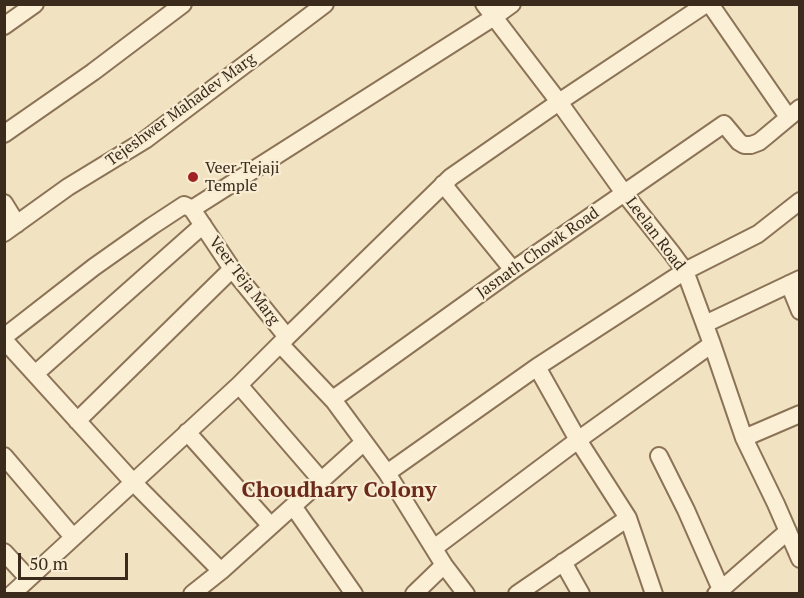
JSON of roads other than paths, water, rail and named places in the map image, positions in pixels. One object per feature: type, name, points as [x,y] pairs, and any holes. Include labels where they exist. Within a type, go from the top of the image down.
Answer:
[{"type":"street","points":[[4,26],[35,4]]},
{"type":"street","points":[[4,134],[93,72],[183,4]]},
{"type":"street","name":"Tejeshwer Mahadev Marg","points":[[11,228],[68,188],[145,140],[325,4]]},
{"type":"street","points":[[221,571],[133,482],[34,374],[10,360],[4,339],[94,267],[152,225],[184,205],[192,209],[489,11],[512,4]]},
{"type":"street","points":[[12,594],[239,385],[451,177],[559,102],[708,4],[794,113]]},
{"type":"street","name":"Leelan Road","points":[[489,11],[685,271],[744,438],[800,559]]},
{"type":"street","name":"Jasnath Chowk Road","points":[[333,399],[513,270],[724,124],[739,142],[751,145],[759,142],[794,113]]},
{"type":"street","points":[[443,184],[513,270]]},
{"type":"street","points":[[387,472],[537,367],[685,271],[758,234],[800,201]]},
{"type":"street","points":[[4,203],[11,228]]},
{"type":"street","name":"Veer Teja Marg","points":[[192,209],[283,341],[333,399],[387,472],[444,565],[466,594]]},
{"type":"street","points":[[34,374],[203,225]]},
{"type":"street","points":[[76,421],[232,269]]},
{"type":"street","points":[[705,324],[794,282],[800,311]]},
{"type":"street","points":[[434,548],[578,440],[712,344]]},
{"type":"street","points":[[537,367],[578,440],[627,518],[654,594]]},
{"type":"street","points":[[239,385],[321,480]]},
{"type":"street","points":[[744,438],[800,414]]},
{"type":"street","points":[[187,432],[271,526]]},
{"type":"street","points":[[192,594],[221,571],[364,442]]},
{"type":"street","points":[[4,456],[73,537]]},
{"type":"street","points":[[659,456],[686,510],[720,592],[788,531]]},
{"type":"street","points":[[293,506],[354,594]]},
{"type":"street","points":[[517,594],[627,518]]},
{"type":"street","points":[[4,552],[28,578]]},
{"type":"street","points":[[564,562],[581,594]]},
{"type":"street","points":[[414,594],[444,565]]},
{"type":"place","name":"Veer Tejaji Temple","points":[[193,177]]},
{"type":"district","name":"Choudhary Colony","points":[[339,491]]}]
